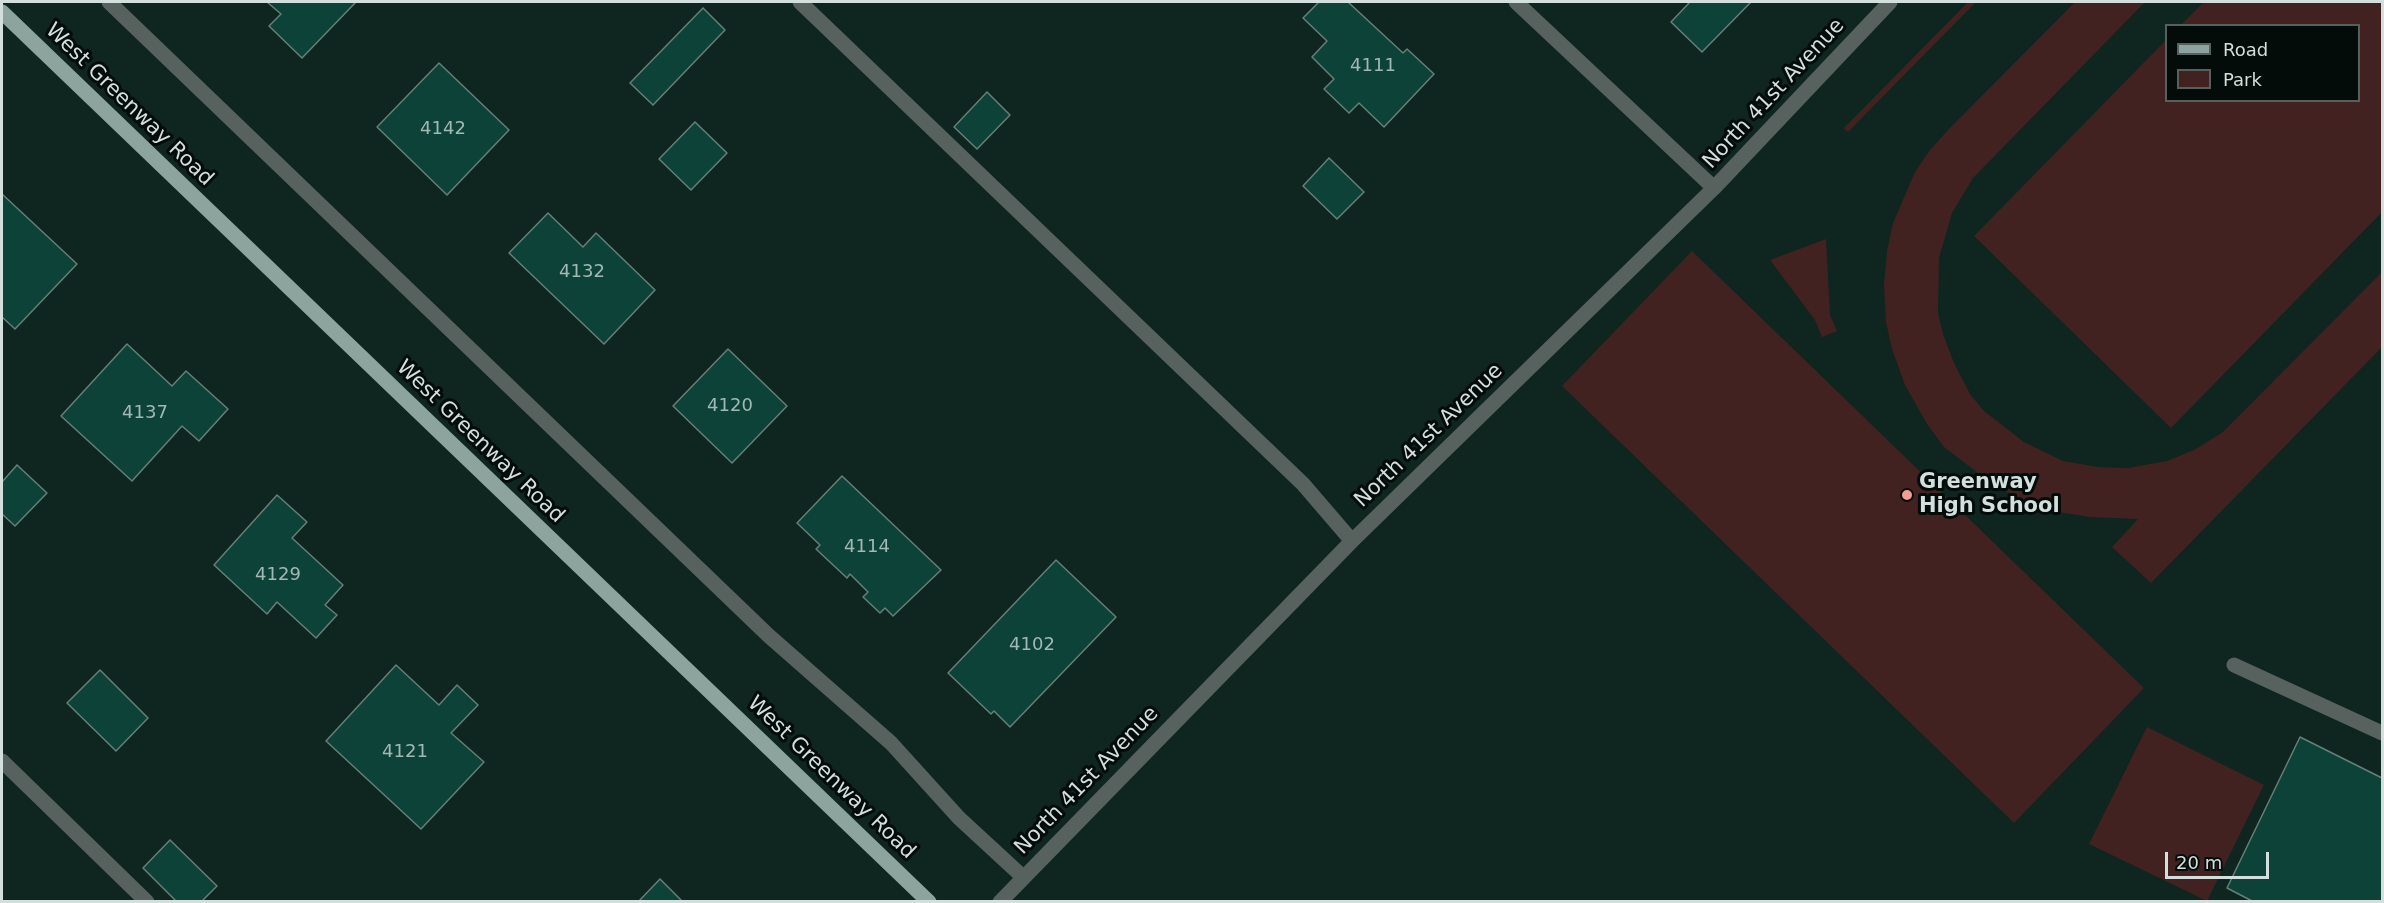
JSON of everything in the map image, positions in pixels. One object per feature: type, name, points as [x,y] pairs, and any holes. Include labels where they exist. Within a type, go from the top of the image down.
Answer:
[{"type":"main road","name":"West Greenway Road","points":[[2,12],[929,902]]},
{"type":"street","points":[[109,2],[769,636],[891,743],[959,818],[1023,877]]},
{"type":"street","points":[[800,2],[1303,484],[1352,541]]},
{"type":"street","points":[[1516,2],[1714,188]]},
{"type":"street","name":"North 41st Avenue","points":[[1000,902],[1352,541],[1714,188],[1890,2]]},
{"type":"street","points":[[2234,665],[2382,733]]},
{"type":"street","points":[[2,761],[147,902]]},
{"type":"green space","points":[[1968,2],[1976,2],[1848,132],[1844,128]]},
{"type":"green space","points":[[2075,2],[2145,2],[1973,178],[1952,213],[1939,258],[1938,313],[1943,334],[1954,363],[1970,394],[1984,411],[2024,442],[2063,461],[2098,467],[2128,468],[2167,461],[2194,450],[2223,432],[2382,272],[2382,347],[2151,583],[2112,547],[2138,519],[2090,517],[2044,510],[1995,486],[1944,447],[1927,424],[1905,385],[1892,349],[1886,322],[1884,285],[1887,251],[1893,223],[1915,172],[1948,130]]},
{"type":"green space","points":[[2204,2],[2382,2],[2382,212],[2171,428],[1974,236],[2165,41],[2165,102],[2360,102],[2360,24],[2182,24]]},
{"type":"green space","points":[[1826,239],[1830,315],[1837,331],[1822,337],[1815,320],[1770,260]]},
{"type":"green space","points":[[1692,251],[2144,688],[2014,823],[1562,386]]},
{"type":"green space","points":[[2147,727],[2264,785],[2207,901],[2089,844]]},
{"type":"building","points":[[267,2],[356,2],[302,58],[269,26],[281,14]]},
{"type":"building","points":[[1319,2],[1348,2],[1403,53],[1407,49],[1434,74],[1384,127],[1359,103],[1349,113],[1324,89],[1334,79],[1312,57],[1327,41],[1303,18]]},
{"type":"building","points":[[1690,2],[1751,2],[1702,52],[1671,22]]},
{"type":"building","points":[[703,8],[725,30],[653,105],[630,83]]},
{"type":"building","points":[[439,63],[509,130],[447,195],[377,127]]},
{"type":"building","points":[[987,92],[1010,115],[977,149],[954,127]]},
{"type":"building","points":[[695,122],[727,153],[691,190],[659,159]]},
{"type":"building","points":[[1329,158],[1364,192],[1337,219],[1303,186]]},
{"type":"building","points":[[2,194],[77,264],[15,329],[2,317]]},
{"type":"building","points":[[548,213],[583,247],[596,233],[655,290],[604,344],[509,253]]},
{"type":"building","points":[[127,344],[172,386],[186,371],[228,409],[199,441],[182,426],[132,481],[61,416]]},
{"type":"building","points":[[728,349],[787,406],[732,463],[673,406]]},
{"type":"building","points":[[17,465],[47,493],[15,526],[2,514],[2,482]]},
{"type":"building","points":[[842,476],[941,570],[893,616],[885,608],[880,613],[863,597],[868,592],[850,574],[847,578],[816,549],[820,545],[797,523]]},
{"type":"building","points":[[277,495],[307,522],[292,538],[343,585],[325,605],[337,615],[316,638],[277,602],[267,614],[214,565]]},
{"type":"building","points":[[1056,560],[1116,617],[1010,727],[994,711],[991,714],[948,673]]},
{"type":"building","points":[[396,665],[439,705],[457,685],[478,705],[451,733],[484,762],[421,829],[326,741]]},
{"type":"building","points":[[100,670],[148,718],[116,751],[67,703]]},
{"type":"building","points":[[2300,737],[2382,778],[2382,902],[2254,902],[2227,888]]},
{"type":"building","points":[[170,840],[217,886],[201,902],[177,902],[143,868]]},
{"type":"building","points":[[660,879],[683,902],[638,902]]},
{"type":"place","name":"Greenway High School","points":[[1907,495]]}]
